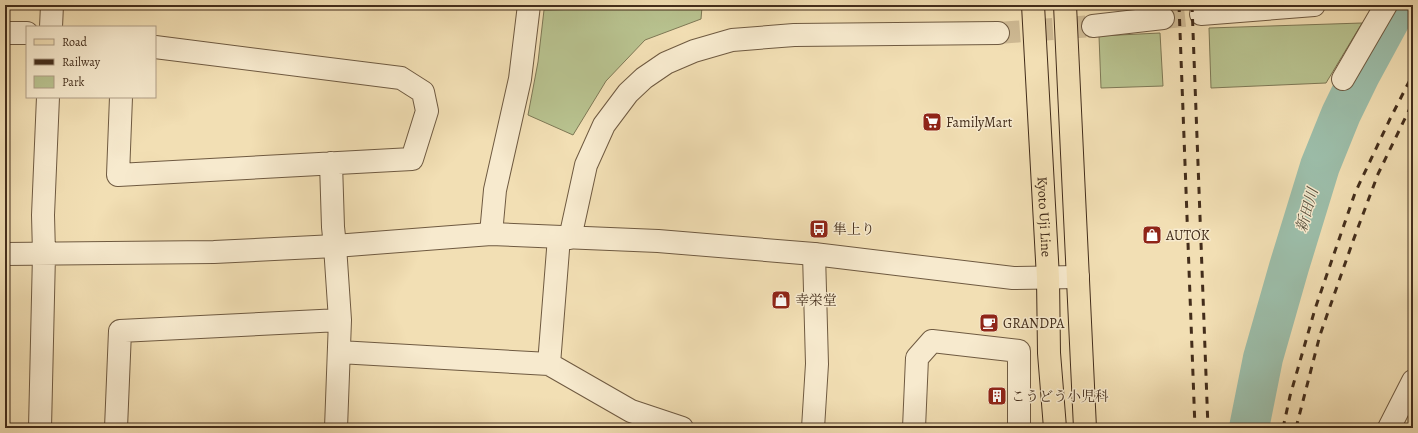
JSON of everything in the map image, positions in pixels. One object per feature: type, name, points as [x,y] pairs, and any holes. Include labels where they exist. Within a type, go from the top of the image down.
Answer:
[{"type":"main road","name":"Kyoto Uji Line","points":[[1032,5],[1048,278],[1049,353],[1055,428]]},
{"type":"main road","points":[[1065,5],[1085,428]]},
{"type":"street","points":[[51,26],[52,5]]},
{"type":"street","points":[[1200,14],[1314,5]]},
{"type":"street","points":[[1343,80],[1386,5]]},
{"type":"street","points":[[491,234],[495,190],[520,79],[529,11]]},
{"type":"street","points":[[1093,26],[1163,18]]},
{"type":"street","points":[[5,33],[26,33]]},
{"type":"street","points":[[550,364],[564,237],[586,165],[604,125],[628,93],[644,78],[666,64],[694,51],[732,40],[794,35],[998,33]]},
{"type":"street","points":[[121,98],[118,175],[412,159],[427,111],[423,92],[401,78],[156,47]]},
{"type":"street","points":[[40,428],[44,254],[43,215],[48,98]]},
{"type":"street","points":[[331,163],[332,227],[335,246],[340,320],[336,428]]},
{"type":"street","points":[[5,254],[214,252],[335,246],[491,234],[658,241],[814,254],[1013,278],[1078,277]]},
{"type":"street","points":[[813,428],[817,364],[814,254]]},
{"type":"street","points":[[116,428],[120,331],[340,320]]},
{"type":"street","points":[[914,428],[917,358],[932,341],[1019,351],[1019,428]]},
{"type":"street","points":[[338,352],[550,364],[631,411],[682,428]]},
{"type":"street","points":[[1389,428],[1413,382]]},
{"type":"green space","points":[[632,5],[702,7],[701,19],[645,40],[606,81],[573,135],[528,115],[538,62],[544,10],[585,9]]},
{"type":"green space","points":[[1362,23],[1326,83],[1211,88],[1209,28]]},
{"type":"green space","points":[[1160,33],[1163,86],[1101,88],[1099,36]]},
{"type":"waterway","name":"新田川","points":[[1249,428],[1263,358],[1320,166],[1341,114],[1360,75],[1398,5]]},
{"type":"tunnel","points":[[1163,18],[1201,14]]},
{"type":"tunnel","points":[[998,33],[1093,26]]},
{"type":"railway","points":[[1179,5],[1195,428]]},
{"type":"railway","points":[[1192,5],[1208,428]]},
{"type":"railway","points":[[1283,428],[1290,396],[1315,309],[1355,193],[1413,74]]},
{"type":"railway","points":[[1296,428],[1320,335],[1353,241],[1378,174],[1413,102]]},
{"type":"place","name":"FamilyMart","points":[[932,122]]},
{"type":"place","name":"隼上り","points":[[819,229]]},
{"type":"place","name":"AUTOK","points":[[1152,235]]},
{"type":"place","name":"幸栄堂","points":[[781,300]]},
{"type":"place","name":"GRANDPA","points":[[989,323]]},
{"type":"place","name":"こうどう小児科","points":[[997,396]]}]
